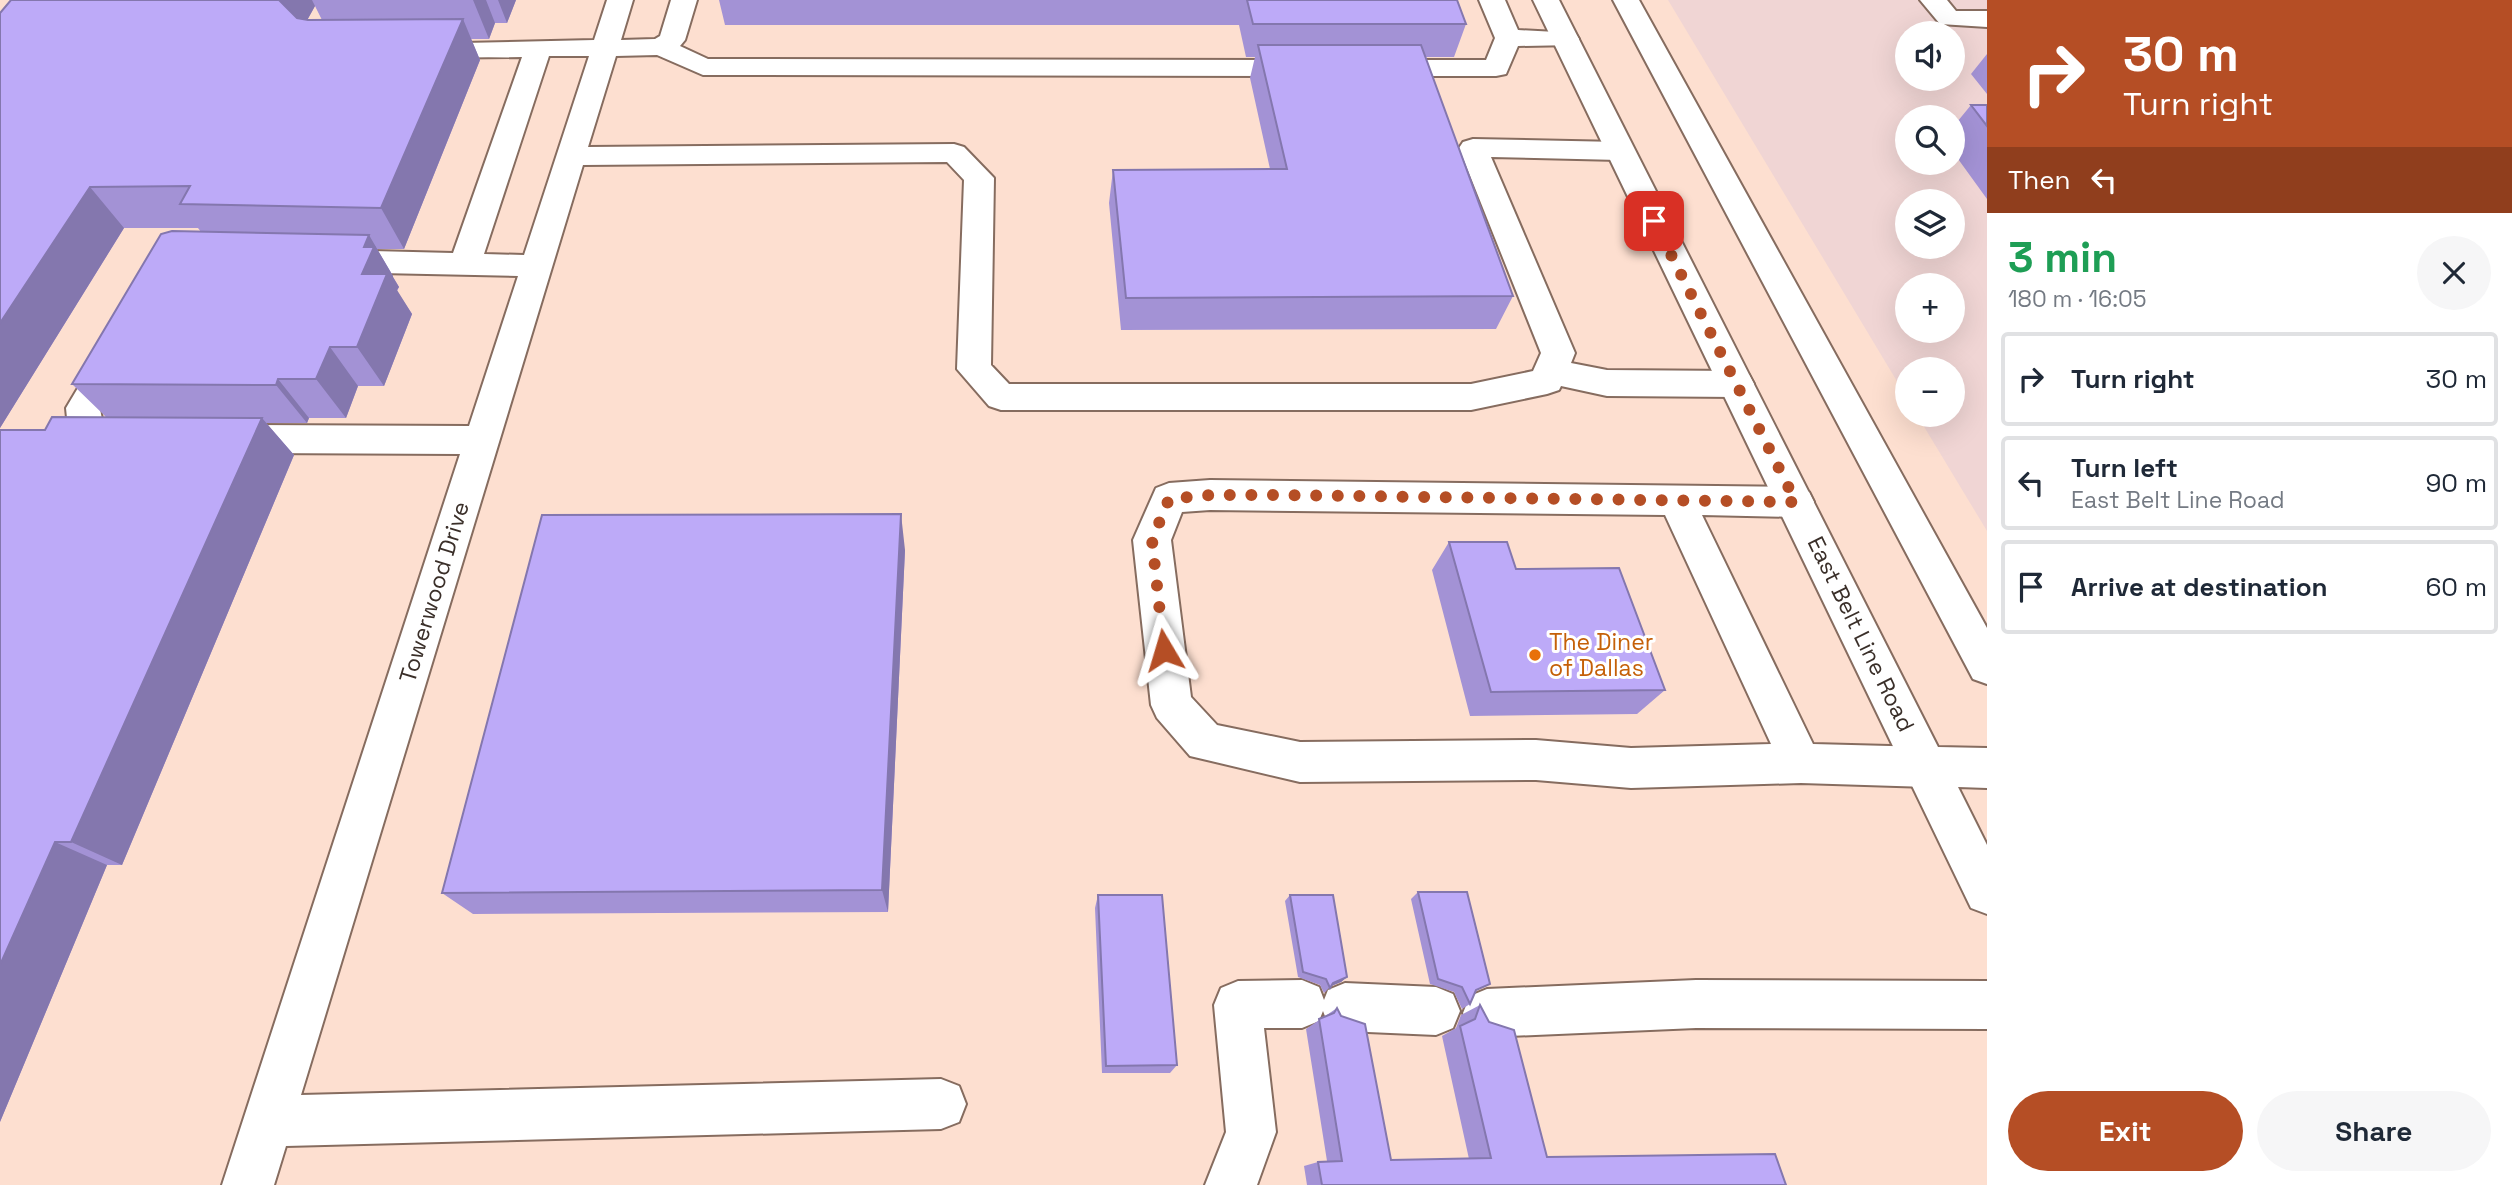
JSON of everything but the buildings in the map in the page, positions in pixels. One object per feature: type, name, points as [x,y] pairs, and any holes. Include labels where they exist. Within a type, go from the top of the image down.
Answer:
[{"type":"main road","name":"Towerwood Drive","points":[[248,1185],[620,0]]},
{"type":"main road","points":[[661,47],[672,40],[684,0]]},
{"type":"main road","points":[[1357,68],[1496,68],[1508,38],[1492,0]]},
{"type":"main road","name":"East Belt Line Road","points":[[1546,0],[1928,767],[1987,892]]},
{"type":"main road","points":[[1626,0],[1987,666]]},
{"type":"main road","points":[[1933,0],[1949,19],[1987,19]]},
{"type":"main road","points":[[1508,38],[1566,39]]},
{"type":"main road","points":[[400,50],[661,47],[703,67],[1329,68]]},
{"type":"main road","points":[[465,264],[538,49]]},
{"type":"main road","points":[[571,156],[954,153],[979,178],[974,369],[1001,397],[1471,397],[1546,381],[1558,353],[1473,148],[1619,151]]},
{"type":"main road","points":[[299,260],[536,266]]},
{"type":"main road","points":[[131,328],[83,408],[87,438],[155,439]]},
{"type":"main road","points":[[1550,371],[1607,383],[1737,384]]},
{"type":"main road","points":[[196,439],[481,440]]},
{"type":"main road","points":[[1796,502],[1280,495],[1210,495],[1169,499],[1152,540],[1171,705],[1205,742],[1300,762],[1536,760],[1631,768],[1801,763],[1987,768]]},
{"type":"main road","points":[[1677,501],[1801,763]]},
{"type":"main road","points":[[1487,1013],[1696,1004],[1987,1005]]},
{"type":"main road","points":[[1231,1185],[1251,1132],[1238,1005],[1436,1011]]},
{"type":"main road","points":[[268,1121],[941,1104]]},
{"type":"shaded area","points":[[1668,0],[1987,0],[1987,531],[1924,427],[1965,427],[1965,357],[1895,357],[1895,378]]},
{"type":"place","name":"The Diner of Dallas","points":[[1535,655]]},
{"type":"route","points":[[1164,650],[1152,540],[1169,499],[1210,495],[1280,495],[1796,502],[1654,221]]}]
